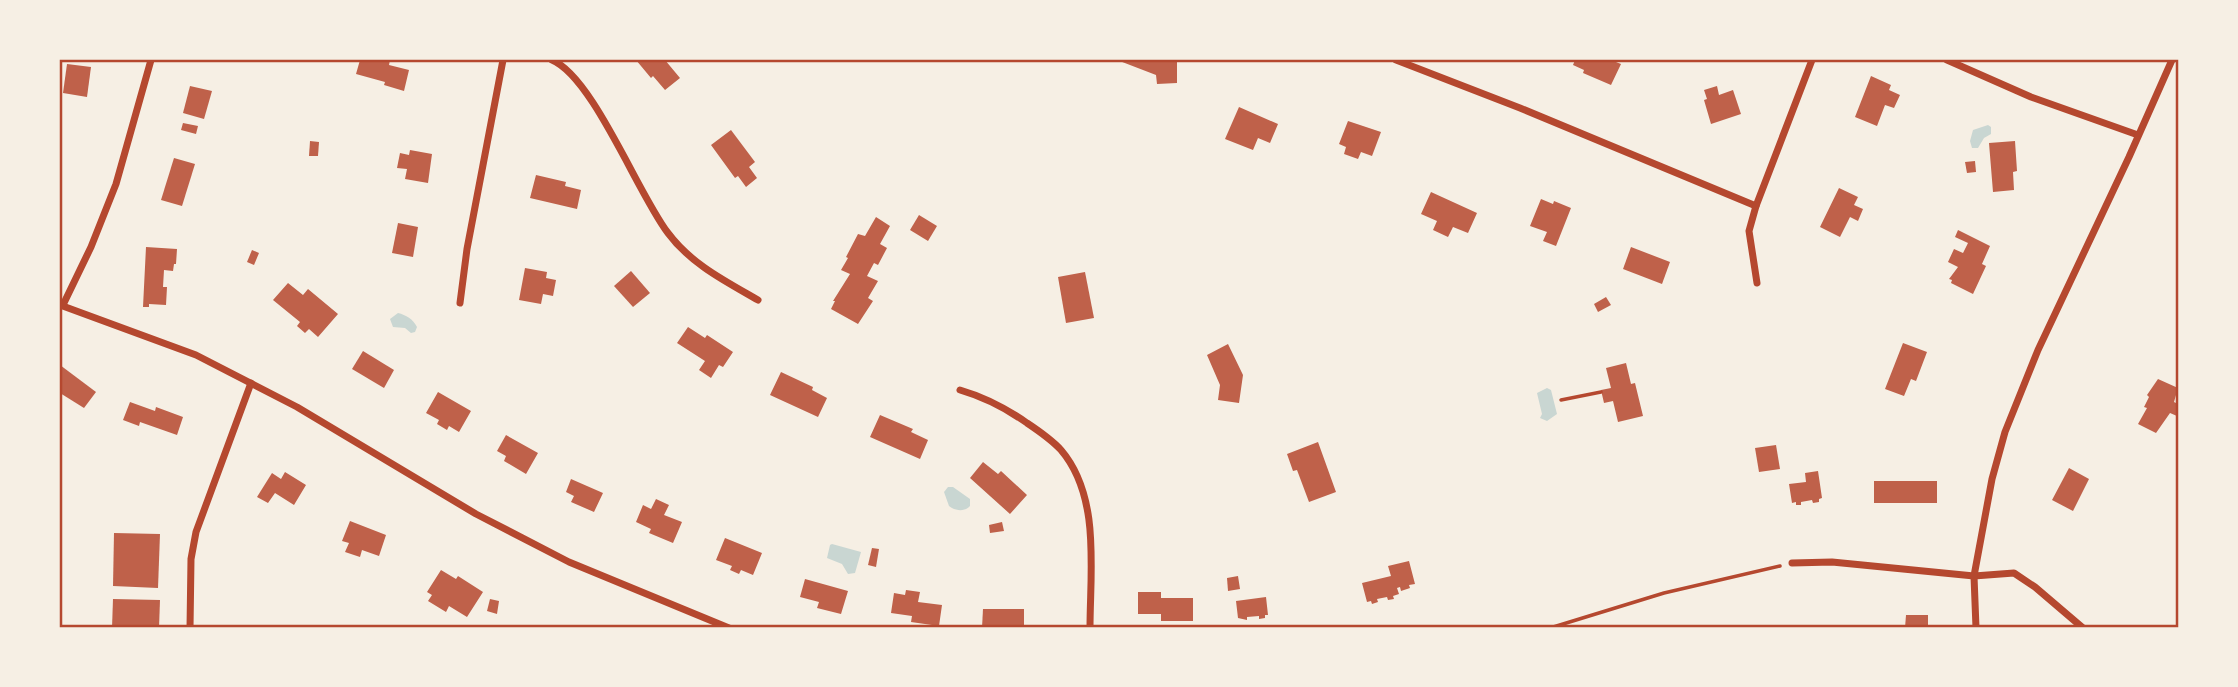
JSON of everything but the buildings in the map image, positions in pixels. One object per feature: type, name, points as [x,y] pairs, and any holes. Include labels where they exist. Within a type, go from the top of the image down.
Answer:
[{"type":"street","points":[[151,60],[116,184],[91,247],[61,305],[196,355],[297,407],[477,514],[569,562],[729,628]]},
{"type":"street","points":[[460,303],[467,250],[503,60]]},
{"type":"street","points":[[552,60],[558,62],[581,84],[648,203],[677,245],[703,267],[758,300]]},
{"type":"street","points":[[1396,60],[1520,108],[1756,206]]},
{"type":"street","points":[[1756,283],[1749,231],[1812,60]]},
{"type":"street","points":[[1947,60],[2031,97],[2138,135]]},
{"type":"street","points":[[1976,628],[1974,576],[1992,479],[2005,432],[2038,350],[2172,60]]},
{"type":"street","points":[[190,628],[191,559],[196,532],[251,383]]},
{"type":"street","points":[[960,390],[997,405],[1040,432],[1062,452],[1077,475],[1085,501],[1090,544],[1090,628]]},
{"type":"street","points":[[1792,563],[1832,562],[1974,576],[2014,573],[2035,587],[2083,628]]},
{"type":"path","points":[[1561,400],[1601,392]]},
{"type":"path","points":[[1550,628],[1664,593],[1792,563]]},
{"type":"shaded area","points":[[1988,125],[1991,127],[1991,134],[1984,138],[1978,148],[1972,148],[1970,141],[1973,130]]},
{"type":"shaded area","points":[[398,313],[413,322],[417,327],[415,332],[393,327],[390,319]]},
{"type":"shaded area","points":[[1547,388],[1551,390],[1557,414],[1547,421],[1540,418],[1542,414],[1537,393]]},
{"type":"shaded area","points":[[948,487],[953,487],[970,499],[968,508],[960,510],[949,506],[944,492]]},
{"type":"shaded area","points":[[832,544],[861,552],[855,573],[848,574],[842,564],[827,558]]}]
